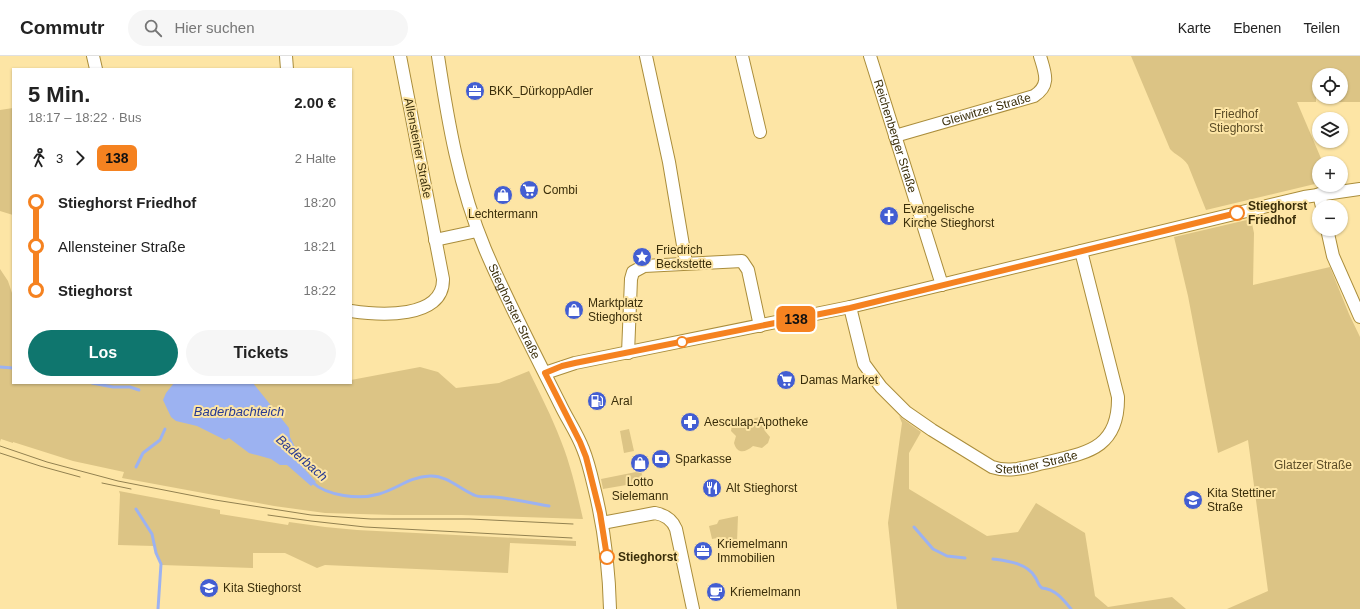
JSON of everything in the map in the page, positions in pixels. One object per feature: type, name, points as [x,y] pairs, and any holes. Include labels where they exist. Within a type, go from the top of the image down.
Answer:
[{"type":"street","points":[[93,56],[96,68]]},
{"type":"street","points":[[286,56],[287,68]]},
{"type":"street","name":"Allensteiner Straße","points":[[352,311],[379,314],[399,313],[424,307],[436,301],[441,293],[443,284],[400,56]]},
{"type":"street","name":"Stieghorster Straße","points":[[438,56],[458,165],[477,231],[493,268],[580,442],[591,477],[602,523],[608,563],[610,609]]},
{"type":"street","points":[[646,56],[666,142],[686,263]]},
{"type":"street","points":[[742,56],[760,132]]},
{"type":"street","name":"Reichenberger Straße","points":[[870,56],[942,284]]},
{"type":"street","name":"Gleiwitzer Straße","points":[[895,136],[1034,96],[1041,92],[1045,87],[1046,78],[1040,56]]},
{"type":"street","points":[[545,373],[562,366],[575,363],[850,308],[1081,250],[1319,194],[1360,189]]},
{"type":"street","points":[[1319,194],[1320,200]]},
{"type":"street","points":[[435,240],[477,231]]},
{"type":"street","points":[[1329,236],[1333,256],[1360,317]]},
{"type":"street","name":"Stettiner Straße","points":[[850,308],[862,357],[868,370],[901,408],[932,430],[992,467],[1000,470],[1013,470],[1082,454],[1096,448],[1107,437],[1116,420],[1118,397],[1081,250]]},
{"type":"street","points":[[628,353],[630,283],[633,272],[644,266],[742,261],[748,270],[760,326]]},
{"type":"street","points":[[602,523],[655,513],[671,520],[676,529],[693,609]]},
{"type":"green space","name":"Friedhof Stieghorst","points":[[1131,56],[1360,56],[1360,102],[1348,102],[1348,68],[1312,68],[1312,102],[1297,102],[1312,137],[1312,148],[1317,148],[1320,156],[1312,156],[1312,185],[1206,210],[1188,165],[1170,149]]},
{"type":"green space","points":[[12,108],[12,215],[0,211],[0,110]]},
{"type":"green space","name":"Glatzer Straße","points":[[1251,219],[1254,233],[1253,285],[1330,267],[1360,337],[1360,609],[1227,609],[1268,591],[1248,440],[1218,453],[1188,296],[1174,237]]},
{"type":"green space","points":[[0,269],[8,281],[12,293],[12,384],[352,384],[352,380],[420,367],[438,372],[456,388],[499,383],[529,371],[550,414],[565,450],[583,519],[325,513],[274,506],[122,478],[124,472],[73,461],[1,439],[0,442]]},
{"type":"green space","points":[[899,416],[921,432],[909,453],[909,489],[987,536],[1018,532],[1036,503],[1085,533],[1095,596],[1108,607],[1172,597],[1186,609],[897,609],[888,523],[902,423]]},
{"type":"green space","points":[[761,417],[767,421],[765,431],[770,437],[768,443],[762,448],[753,446],[747,450],[739,451],[735,447],[734,443],[736,436],[731,431],[732,425],[738,421],[749,422],[755,418]]},
{"type":"green space","points":[[629,429],[634,451],[624,453],[620,431]]},
{"type":"green space","points":[[641,471],[644,482],[603,489],[601,479]]},
{"type":"green space","points":[[119,491],[220,510],[220,514],[288,525],[289,522],[357,530],[576,541],[576,546],[510,543],[508,573],[325,565],[317,568],[285,553],[253,553],[253,568],[161,565],[154,546],[118,545]]},
{"type":"green space","points":[[738,516],[737,542],[725,544],[723,537],[712,539],[709,526],[717,524],[719,520]]},
{"type":"water","name":"Baderbachteich","points":[[173,384],[254,384],[289,428],[290,437],[296,449],[292,455],[316,482],[311,486],[287,465],[280,465],[271,459],[249,453],[229,438],[225,440],[197,426],[176,421],[171,417],[163,400],[166,393]]},
{"type":"waterway","name":"Baderbach","points":[[0,367],[12,368]]},
{"type":"waterway","name":"Baderbach","points":[[97,384],[113,387],[130,387],[139,390]]},
{"type":"waterway","points":[[136,467],[143,453],[160,440],[165,429]]},
{"type":"waterway","name":"Baderbach","points":[[312,482],[318,487],[335,494],[362,497],[379,494],[409,481],[423,477],[436,476],[447,480],[476,496],[502,498],[549,506]]},
{"type":"waterway","points":[[136,509],[152,534],[156,553],[161,564],[158,609]]},
{"type":"waterway","name":"Baderbach","points":[[914,527],[933,549],[947,556],[965,558]]},
{"type":"waterway","name":"Baderbach","points":[[993,559],[1016,564],[1027,569],[1035,577],[1042,588],[1055,592],[1071,609]]},
{"type":"tram line","points":[[0,446],[47,462],[118,481],[215,500],[311,515],[371,519],[470,519],[573,524]]},
{"type":"tram line","points":[[0,453],[80,477]]},
{"type":"tram line","points":[[102,483],[131,489]]},
{"type":"tram line","points":[[268,515],[365,527],[572,538]]},
{"type":"bus line","name":"138","points":[[607,557],[600,513],[586,457],[545,373],[562,366],[575,363],[850,308],[1237,213]]},
{"type":"place","name":"BKK_DürkoppAdler","points":[[475,91]]},
{"type":"place","name":"Combi","points":[[529,190]]},
{"type":"place","name":"Lechtermann","points":[[503,195]]},
{"type":"place","name":"Stieghorst Friedhof","points":[[1237,213]]},
{"type":"place","name":"Evangelische Kirche Stieghorst","points":[[889,216]]},
{"type":"place","name":"Friedrich Beckstette","points":[[642,257]]},
{"type":"place","name":"Marktplatz Stieghorst","points":[[574,310]]},
{"type":"place","name":"Damas Market","points":[[786,380]]},
{"type":"place","name":"Aral","points":[[597,401]]},
{"type":"place","name":"Aesculap-Apotheke","points":[[690,422]]},
{"type":"place","name":"Sparkasse","points":[[661,459]]},
{"type":"place","name":"Lotto Sielemann","points":[[640,463]]},
{"type":"place","name":"Alt Stieghorst","points":[[712,488]]},
{"type":"place","name":"Kita Stettiner Straße","points":[[1193,500]]},
{"type":"place","name":"Kriemelmann Immobilien","points":[[703,551]]},
{"type":"place","name":"Stieghorst","points":[[607,557]]},
{"type":"place","name":"Kita Stieghorst","points":[[209,588]]},
{"type":"place","name":"Kriemelmann","points":[[716,592]]}]
